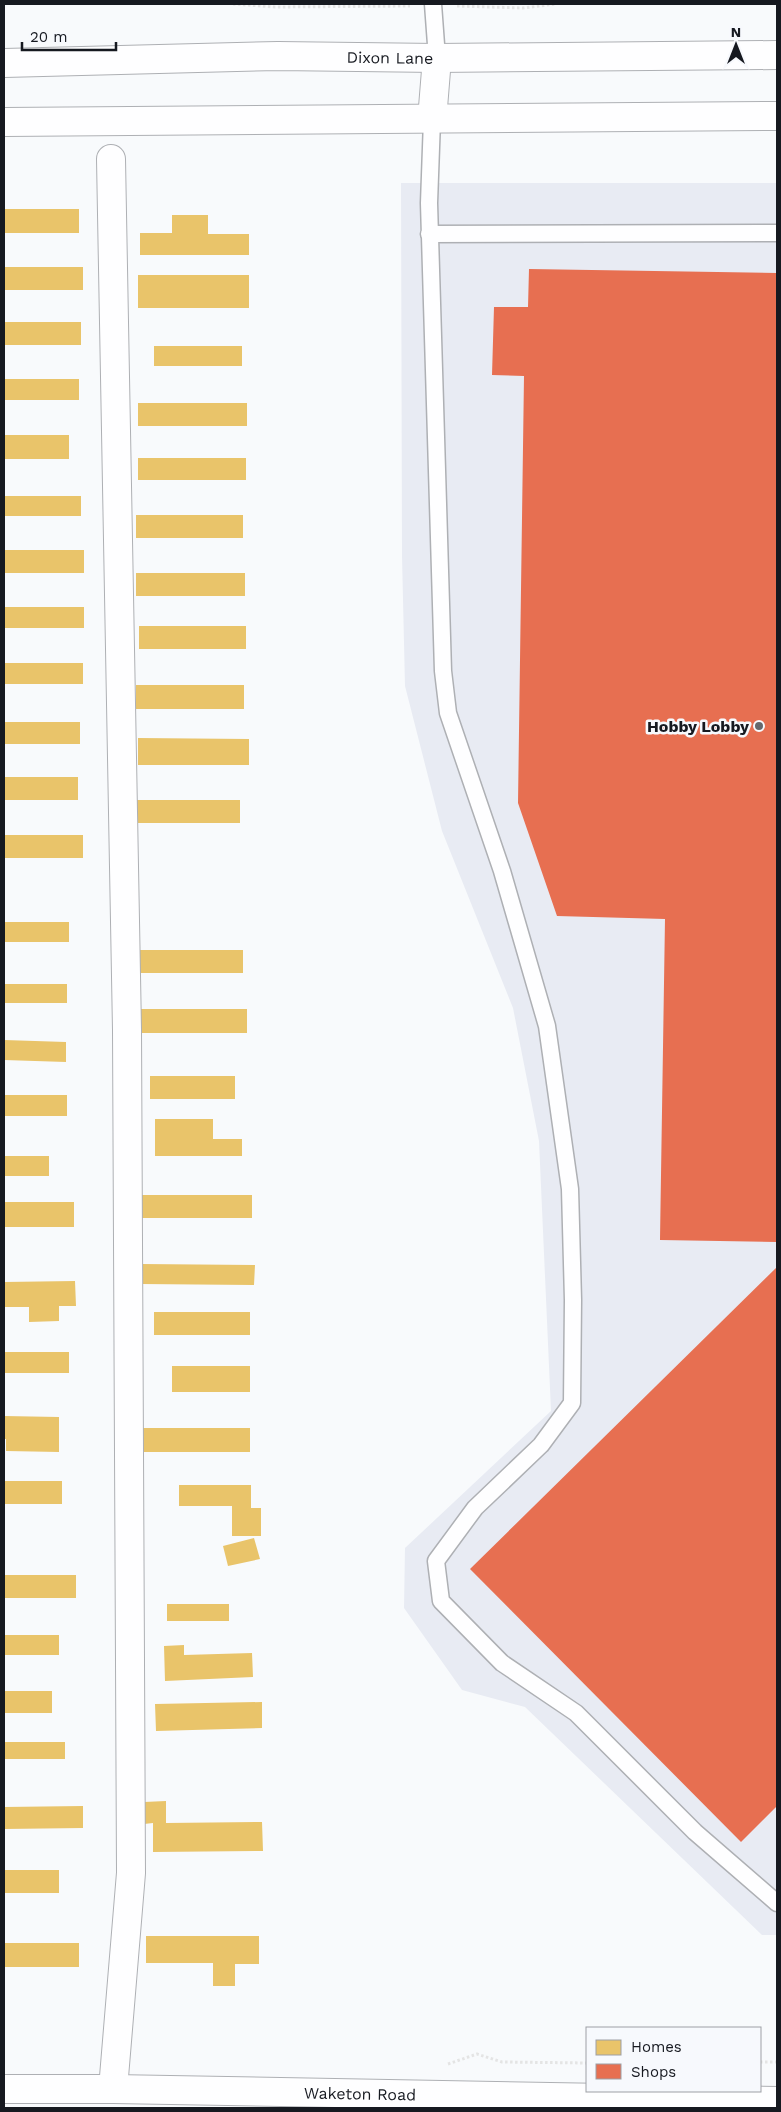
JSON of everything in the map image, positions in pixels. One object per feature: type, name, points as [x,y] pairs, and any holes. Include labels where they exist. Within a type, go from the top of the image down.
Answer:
[{"type":"street","name":"Dixon Lane","points":[[4,63],[278,56],[437,58],[777,56]]},
{"type":"street","points":[[432,120],[437,58]]},
{"type":"street","points":[[4,122],[777,116]]},
{"type":"street","points":[[111,159],[128,1030],[130,1853],[130,1883],[113,2089]]},
{"type":"street","name":"Waketon Road","points":[[4,2089],[113,2089],[777,2101]]},
{"type":"lane","points":[[434,5],[437,58]]},
{"type":"lane","points":[[432,120],[429,154],[429,234],[443,671],[448,713],[502,871],[547,1026],[570,1189],[573,1300],[572,1402],[541,1445],[475,1508],[436,1561],[441,1601],[502,1663],[576,1713],[695,1832],[777,1903]]},
{"type":"lane","points":[[429,234],[777,233]]},
{"type":"path","points":[[233,4],[275,7],[434,5],[523,8],[556,4]]},
{"type":"path","points":[[761,2062],[777,2062]]},
{"type":"shaded area","points":[[401,183],[777,183],[777,1935],[762,1935],[525,1707],[462,1690],[404,1608],[405,1548],[551,1411],[539,1141],[513,1008],[442,831],[405,686],[402,556]]},
{"type":"building: Homes","points":[[4,209],[79,209],[79,233],[4,233]]},
{"type":"building: Homes","points":[[172,215],[208,215],[208,234],[249,234],[249,255],[140,255],[140,233],[172,233]]},
{"type":"building: Homes","points":[[4,267],[83,267],[83,290],[4,290]]},
{"type":"building: Homes","points":[[138,275],[249,275],[249,308],[138,308]]},
{"type":"building: Homes","points":[[4,322],[81,322],[81,345],[4,345]]},
{"type":"building: Homes","points":[[154,346],[242,346],[242,366],[154,366]]},
{"type":"building: Homes","points":[[4,379],[79,379],[79,400],[4,400]]},
{"type":"building: Homes","points":[[138,403],[247,403],[247,426],[138,426]]},
{"type":"building: Homes","points":[[4,435],[69,435],[69,459],[4,459]]},
{"type":"building: Homes","points":[[138,458],[246,458],[246,480],[138,480]]},
{"type":"building: Homes","points":[[4,496],[81,496],[81,516],[4,516]]},
{"type":"building: Homes","points":[[136,515],[243,515],[243,538],[136,538]]},
{"type":"building: Homes","points":[[4,550],[84,550],[84,573],[4,573]]},
{"type":"building: Homes","points":[[136,573],[245,573],[245,596],[136,596]]},
{"type":"building: Homes","points":[[4,607],[84,607],[84,628],[4,628]]},
{"type":"building: Homes","points":[[139,626],[246,626],[246,649],[139,649]]},
{"type":"building: Homes","points":[[4,663],[83,663],[83,684],[4,684]]},
{"type":"building: Homes","points":[[136,685],[244,685],[244,709],[136,709]]},
{"type":"building: Homes","points":[[4,722],[80,722],[80,744],[4,744]]},
{"type":"building: Homes","points":[[138,738],[249,739],[249,765],[138,765]]},
{"type":"building: Homes","points":[[4,777],[78,777],[78,800],[4,800]]},
{"type":"building: Homes","points":[[133,800],[240,800],[240,823],[133,823]]},
{"type":"building: Homes","points":[[4,835],[83,835],[83,858],[4,858]]},
{"type":"building: Homes","points":[[4,922],[69,922],[69,942],[4,942]]},
{"type":"building: Homes","points":[[131,950],[243,950],[243,973],[131,973]]},
{"type":"building: Homes","points":[[4,984],[67,984],[67,1003],[4,1003]]},
{"type":"building: Homes","points":[[135,1009],[247,1009],[247,1033],[135,1033]]},
{"type":"building: Homes","points":[[4,1040],[66,1042],[66,1062],[4,1060]]},
{"type":"building: Homes","points":[[150,1076],[235,1076],[235,1099],[150,1099]]},
{"type":"building: Homes","points":[[4,1095],[67,1095],[67,1116],[4,1116]]},
{"type":"building: Homes","points":[[155,1119],[213,1119],[213,1139],[242,1139],[242,1156],[155,1156]]},
{"type":"building: Homes","points":[[4,1156],[49,1156],[49,1176],[4,1176]]},
{"type":"building: Homes","points":[[140,1195],[252,1195],[252,1218],[140,1218]]},
{"type":"building: Homes","points":[[4,1202],[74,1202],[74,1227],[4,1227]]},
{"type":"building: Homes","points":[[141,1264],[255,1265],[254,1285],[141,1284]]},
{"type":"building: Homes","points":[[75,1281],[76,1306],[59,1306],[59,1321],[29,1322],[29,1307],[4,1307],[4,1282]]},
{"type":"building: Homes","points":[[154,1312],[250,1312],[250,1335],[154,1335]]},
{"type":"building: Homes","points":[[4,1352],[69,1352],[69,1373],[4,1373]]},
{"type":"building: Homes","points":[[172,1366],[250,1366],[250,1392],[172,1392]]},
{"type":"building: Homes","points":[[4,1416],[59,1417],[59,1452],[6,1451]]},
{"type":"building: Homes","points":[[138,1428],[250,1428],[250,1452],[138,1452]]},
{"type":"building: Homes","points":[[4,1481],[62,1481],[62,1504],[4,1504]]},
{"type":"building: Homes","points":[[179,1485],[251,1485],[251,1508],[261,1508],[261,1536],[232,1536],[232,1506],[179,1506]]},
{"type":"building: Homes","points":[[254,1538],[260,1559],[228,1566],[223,1546]]},
{"type":"building: Homes","points":[[4,1575],[76,1575],[76,1598],[4,1598]]},
{"type":"building: Homes","points":[[167,1604],[229,1604],[229,1621],[167,1621]]},
{"type":"building: Homes","points":[[4,1635],[59,1635],[59,1655],[4,1655]]},
{"type":"building: Homes","points":[[184,1645],[184,1655],[252,1653],[253,1677],[165,1681],[164,1646]]},
{"type":"building: Homes","points":[[4,1691],[52,1691],[52,1713],[4,1713]]},
{"type":"building: Homes","points":[[262,1702],[262,1728],[156,1731],[155,1704]]},
{"type":"building: Homes","points":[[4,1742],[65,1742],[65,1759],[4,1759]]},
{"type":"building: Homes","points":[[166,1801],[166,1823],[262,1822],[263,1851],[153,1852],[153,1823],[144,1824],[144,1802]]},
{"type":"building: Homes","points":[[83,1806],[83,1828],[4,1829],[4,1807]]},
{"type":"building: Homes","points":[[4,1870],[59,1870],[59,1893],[4,1893]]},
{"type":"building: Homes","points":[[146,1936],[259,1936],[259,1964],[235,1964],[235,1986],[213,1986],[213,1963],[146,1963]]},
{"type":"building: Homes","points":[[4,1943],[79,1943],[79,1967],[4,1967]]},
{"type":"building: Shops","points":[[529,269],[777,273],[777,1242],[660,1240],[665,919],[557,916],[518,803],[524,376],[492,375],[494,307],[528,307]]},
{"type":"building: Shops","points":[[777,1267],[777,1806],[741,1842],[470,1569]]},
{"type":"place","name":"Hobby Lobby","points":[[759,726]]}]
